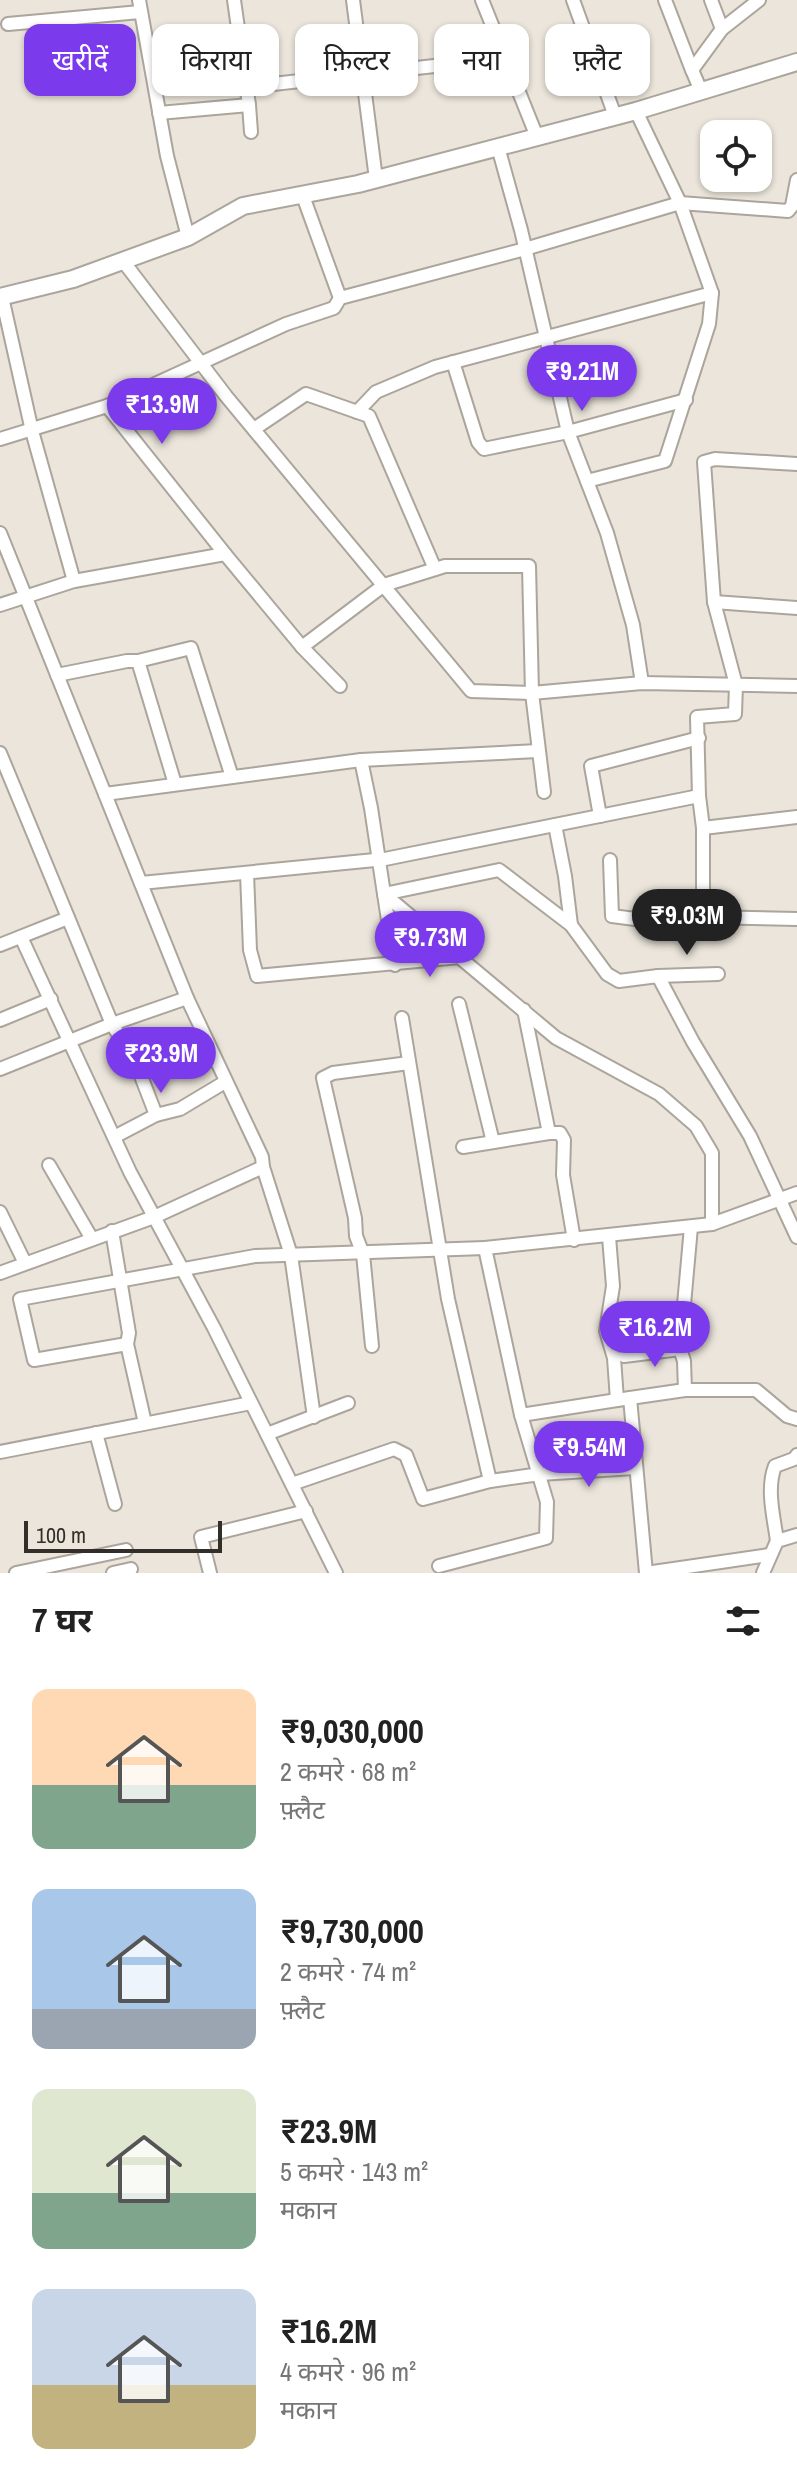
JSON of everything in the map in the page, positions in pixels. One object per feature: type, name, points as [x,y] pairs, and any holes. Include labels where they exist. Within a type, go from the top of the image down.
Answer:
[{"type":"street","points":[[234,0],[237,24]]},
{"type":"street","points":[[353,0],[356,24]]},
{"type":"street","points":[[482,0],[492,24]]},
{"type":"street","points":[[573,0],[615,116]]},
{"type":"street","points":[[665,0],[701,91]]},
{"type":"street","points":[[711,0],[722,29]]},
{"type":"street","points":[[692,70],[722,29],[759,0]]},
{"type":"street","points":[[8,24],[140,6],[159,113],[188,237]]},
{"type":"street","points":[[74,581],[32,431],[1,297],[73,279],[188,237],[243,206],[376,179],[636,111],[797,62]]},
{"type":"street","points":[[248,96],[251,132]]},
{"type":"street","points":[[365,96],[376,179]]},
{"type":"street","points":[[521,96],[537,137]]},
{"type":"street","points":[[159,113],[249,105]]},
{"type":"street","points":[[587,481],[665,461],[709,324],[712,293],[680,203],[636,111]]},
{"type":"street","points":[[498,147],[568,432],[607,533],[633,625],[642,683]]},
{"type":"street","points":[[0,439],[107,406],[200,361],[286,324],[334,308],[340,298],[525,249],[680,203],[788,211],[792,206],[797,180]]},
{"type":"street","points":[[303,196],[340,298]]},
{"type":"street","points":[[123,261],[254,429],[471,691],[532,693],[642,683],[797,686]]},
{"type":"street","points":[[357,412],[376,392],[435,367],[712,293]]},
{"type":"street","points":[[453,362],[478,442],[484,449],[568,432],[686,400]]},
{"type":"street","points":[[254,429],[306,394],[369,416],[435,569]]},
{"type":"street","points":[[107,406],[302,647],[340,686]]},
{"type":"street","points":[[703,917],[703,828],[697,717],[735,714],[736,685],[714,602],[704,462],[715,459],[797,464]]},
{"type":"street","points":[[0,533],[187,998],[262,1157],[291,1255],[314,1417]]},
{"type":"street","points":[[0,605],[74,581],[225,554]]},
{"type":"street","points":[[302,647],[384,585],[445,566],[529,566],[532,693],[544,792]]},
{"type":"street","points":[[714,602],[797,608]]},
{"type":"street","points":[[57,675],[191,648],[232,777]]},
{"type":"street","points":[[138,661],[175,784]]},
{"type":"street","points":[[600,816],[591,766],[699,738]]},
{"type":"street","points":[[105,794],[361,760],[538,751]]},
{"type":"street","points":[[0,753],[112,1024],[136,1063],[156,1115]]},
{"type":"street","points":[[361,760],[395,965]]},
{"type":"street","points":[[141,883],[378,860],[699,796]]},
{"type":"street","points":[[703,828],[797,817]]},
{"type":"street","points":[[555,825],[571,925]]},
{"type":"street","points":[[610,860],[612,916],[635,919],[797,919]]},
{"type":"street","points":[[384,894],[499,870],[571,925],[607,974],[619,981],[718,974]]},
{"type":"street","points":[[247,873],[250,950],[257,976],[460,957]]},
{"type":"street","points":[[384,894],[556,1038],[659,1094],[696,1126],[712,1153],[712,1224]]},
{"type":"street","points":[[0,945],[68,918]]},
{"type":"street","points":[[21,937],[114,1137],[336,1573]]},
{"type":"street","points":[[658,976],[693,1042],[750,1136],[797,1237]]},
{"type":"street","points":[[0,1069],[187,998]]},
{"type":"street","points":[[0,1020],[51,999]]},
{"type":"street","points":[[459,1004],[493,1142]]},
{"type":"street","points":[[524,1010],[549,1133]]},
{"type":"street","points":[[402,1018],[448,1299],[490,1481]]},
{"type":"street","points":[[372,1346],[363,1254],[356,1236],[355,1218],[323,1078],[333,1073],[409,1063]]},
{"type":"street","points":[[114,1137],[156,1115],[180,1109],[225,1082]]},
{"type":"street","points":[[463,1147],[560,1133],[564,1140],[563,1175],[574,1240]]},
{"type":"street","points":[[49,1165],[92,1239]]},
{"type":"street","points":[[0,1273],[154,1217],[263,1167]]},
{"type":"street","points":[[127,1344],[34,1360],[20,1299],[255,1256],[485,1248],[691,1227],[712,1224],[797,1193]]},
{"type":"street","points":[[0,1212],[25,1263]]},
{"type":"street","points":[[685,1390],[680,1349],[691,1227]]},
{"type":"street","points":[[112,1231],[129,1333],[127,1344],[145,1423]]},
{"type":"street","points":[[609,1237],[613,1286],[606,1331],[624,1399],[646,1573],[769,1555]]},
{"type":"street","points":[[439,1566],[546,1538],[547,1502],[521,1415],[485,1248]]},
{"type":"street","points":[[624,1356],[680,1349]]},
{"type":"street","points":[[521,1415],[685,1390],[756,1390],[787,1416],[797,1419]]},
{"type":"street","points":[[0,1452],[251,1403]]},
{"type":"street","points":[[267,1434],[348,1403]]},
{"type":"street","points":[[96,1433],[115,1504]]},
{"type":"street","points":[[292,1484],[394,1449],[406,1455],[423,1499],[490,1481],[540,1474],[634,1468]]},
{"type":"street","points":[[763,1573],[777,1541],[771,1493],[773,1472],[775,1466],[797,1455]]},
{"type":"street","points":[[210,1573],[201,1537],[306,1511]]},
{"type":"street","points":[[777,1541],[797,1535]]},
{"type":"street","points":[[16,1573],[126,1550]]},
{"type":"street","points":[[113,1573],[131,1569]]}]
